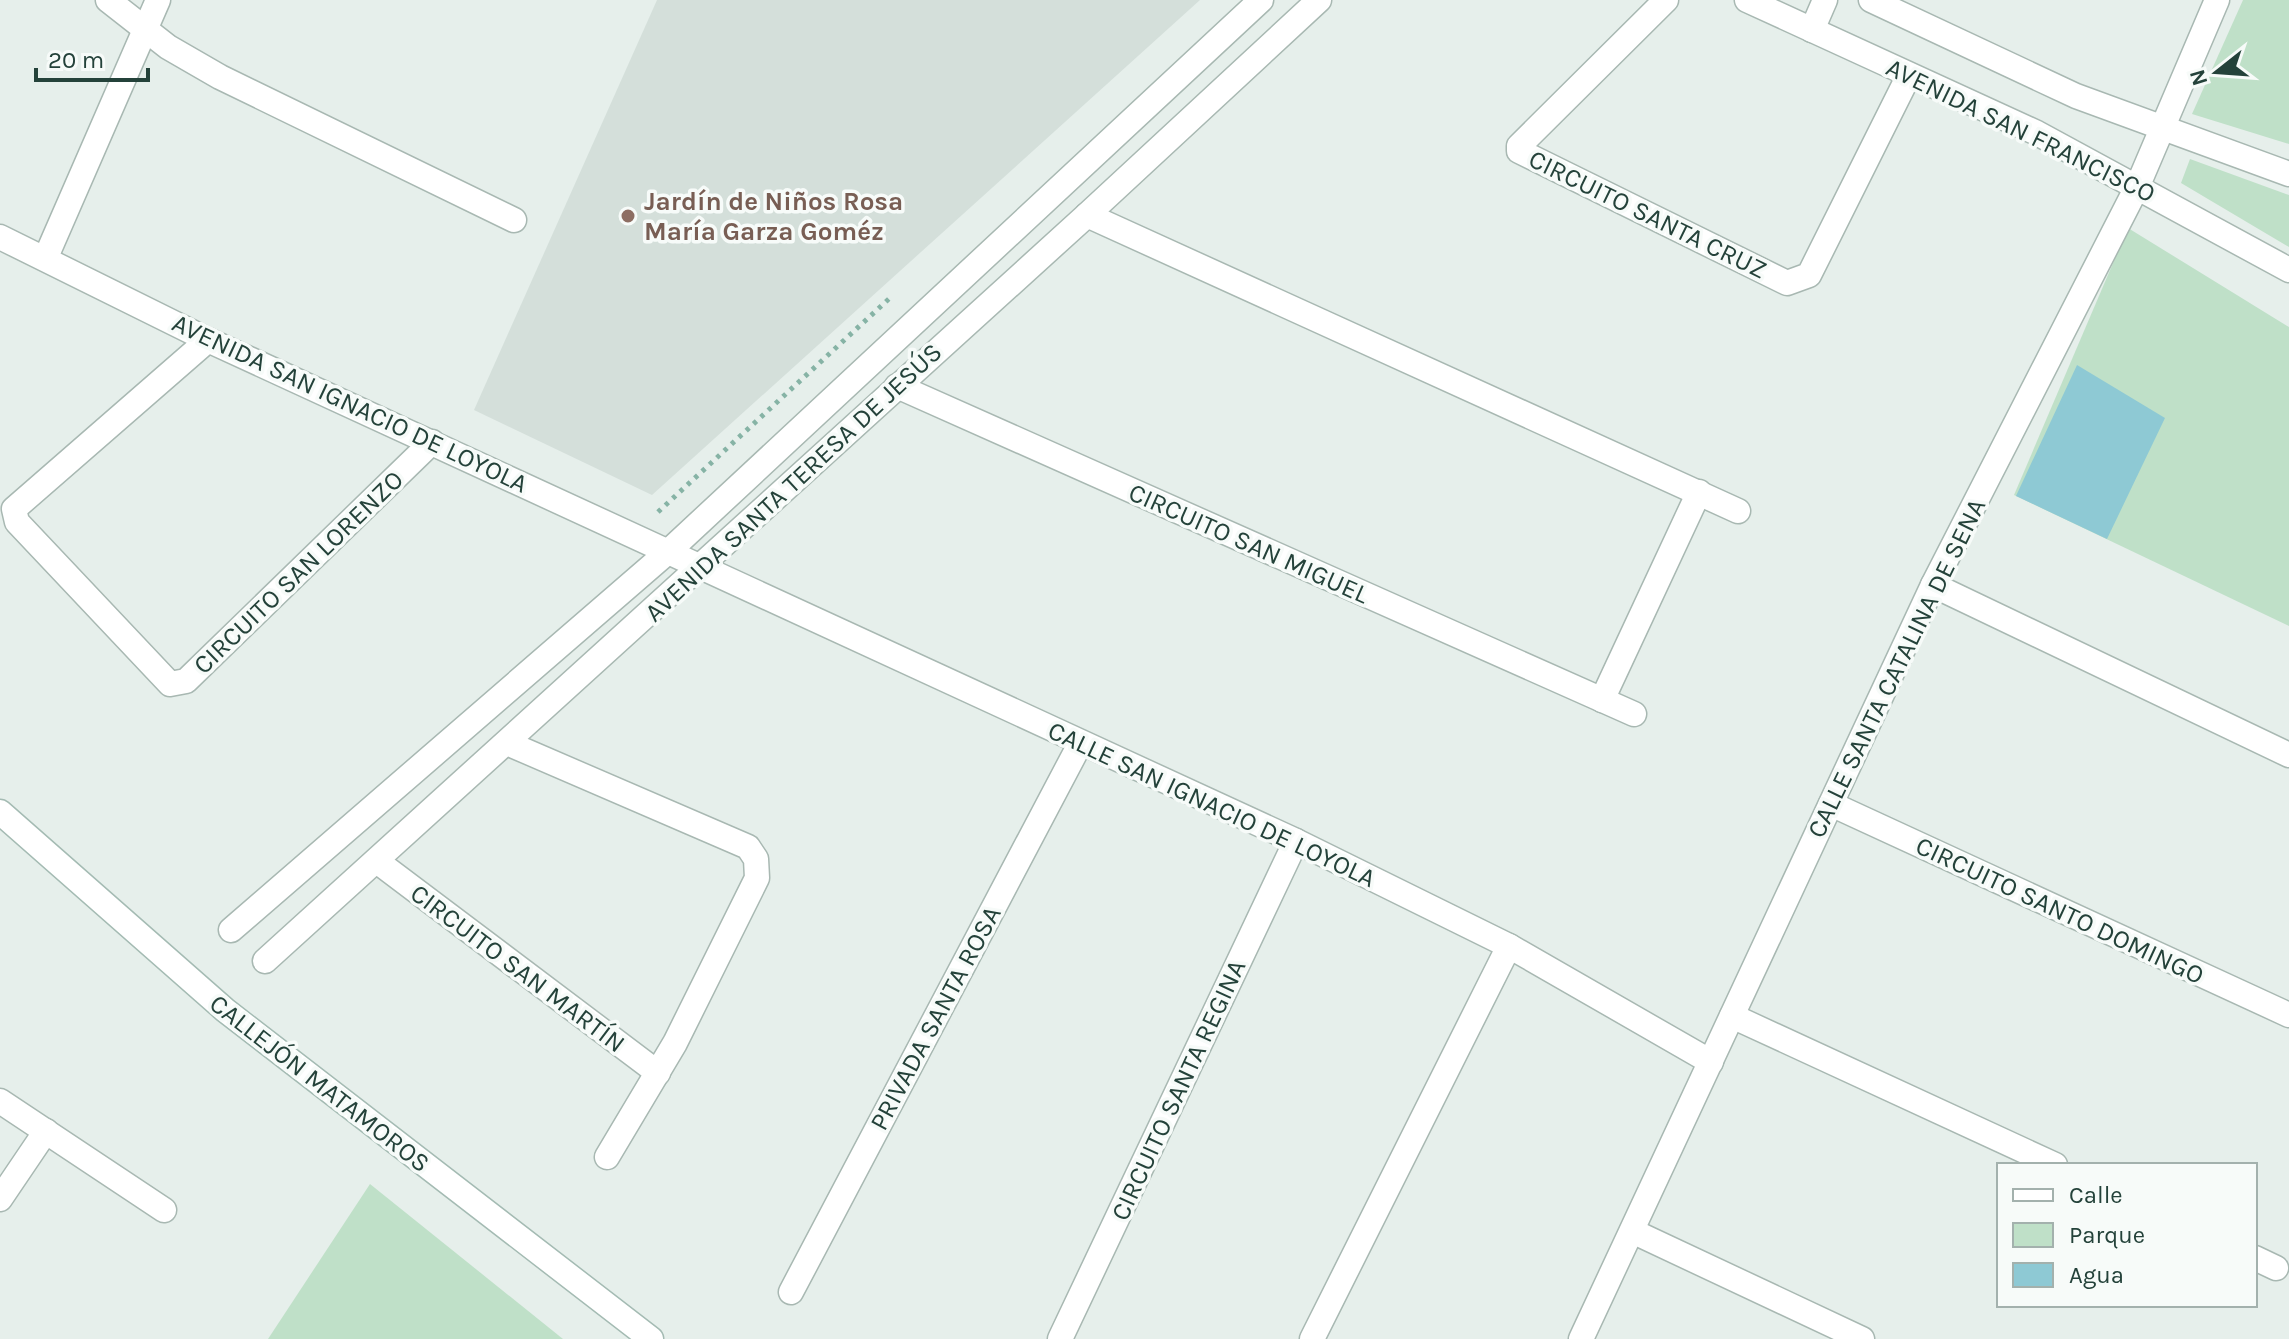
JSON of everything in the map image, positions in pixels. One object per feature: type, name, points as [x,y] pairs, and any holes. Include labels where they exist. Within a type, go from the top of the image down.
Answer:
[{"type":"street","points":[[108,0],[145,29],[220,77],[514,220]]},
{"type":"street","points":[[46,257],[158,0]]},
{"type":"street","name":"AVENIDA SANTA TERESA DE JESÚS","points":[[231,930],[670,550],[1261,0]]},
{"type":"street","name":"AVENIDA SANTA TERESA DE JESÚS","points":[[265,961],[378,862],[1319,0]]},
{"type":"street","name":"CIRCUITO SANTA CRUZ","points":[[1666,0],[1519,146],[1519,151],[1787,283],[1802,281],[1809,275],[1909,75]]},
{"type":"street","name":"AVENIDA SAN FRANCISCO","points":[[1747,0],[2037,133],[2138,185],[2289,270]]},
{"type":"street","points":[[1812,30],[1825,0]]},
{"type":"street","name":"AVENIDA SAN FRANCISCO","points":[[1871,0],[2076,96],[2289,174]]},
{"type":"street","name":"CALLE SANTA CATALINA DE SENA","points":[[1581,1339],[1933,585],[2138,185],[2217,0]]},
{"type":"street","points":[[1186,70],[1213,97]]},
{"type":"street","points":[[1087,215],[1738,511]]},
{"type":"street","name":"AVENIDA SAN IGNACIO DE LOYOLA","points":[[0,237],[46,257],[208,340],[703,565]]},
{"type":"street","points":[[973,268],[998,295]]},
{"type":"street","name":"CIRCUITO SAN LORENZO","points":[[208,340],[14,509],[17,522],[170,684],[186,681],[432,442]]},
{"type":"street","name":"CIRCUITO SAN MIGUEL","points":[[897,386],[1634,714]]},
{"type":"street","points":[[1602,700],[1699,492]]},
{"type":"street","name":"CALLE SAN IGNACIO DE LOYOLA","points":[[703,565],[1080,744],[1296,841],[1509,946],[1711,1062]]},
{"type":"street","points":[[1933,585],[2289,755]]},
{"type":"street","points":[[507,743],[748,847],[756,859],[757,878],[658,1073],[607,1157]]},
{"type":"street","name":"PRIVADA SANTA ROSA","points":[[791,1292],[1080,744]]},
{"type":"street","name":"CIRCUITO SANTO DOMINGO","points":[[1831,804],[2289,1015]]},
{"type":"street","name":"CALLEJÓN MATAMOROS","points":[[0,812],[225,1010],[651,1339]]},
{"type":"street","name":"CIRCUITO SANTA REGINA","points":[[1060,1339],[1296,841]]},
{"type":"street","name":"CIRCUITO SAN MARTÍN","points":[[378,862],[658,1073]]},
{"type":"street","points":[[1312,1339],[1509,946]]},
{"type":"street","points":[[1732,1016],[2051,1163]]},
{"type":"street","points":[[0,1101],[164,1210]]},
{"type":"street","points":[[0,1199],[46,1131]]},
{"type":"street","points":[[1632,1231],[1862,1339]]},
{"type":"shaded area","points":[[657,0],[1200,0],[652,495],[474,410]]},
{"type":"green space","points":[[2243,0],[2289,0],[2289,144],[2192,114]]},
{"type":"green space","points":[[2190,159],[2289,195],[2289,247],[2181,183]]},
{"type":"green space","points":[[2128,228],[2289,327],[2289,626],[2014,495]]},
{"type":"green space","points":[[370,1184],[563,1339],[268,1339]]},
{"type":"water","points":[[2077,365],[2165,418],[2107,539],[2016,496]]},
{"type":"place","name":"Jardín de Niños Rosa María Garza Goméz","points":[[628,216]]}]
